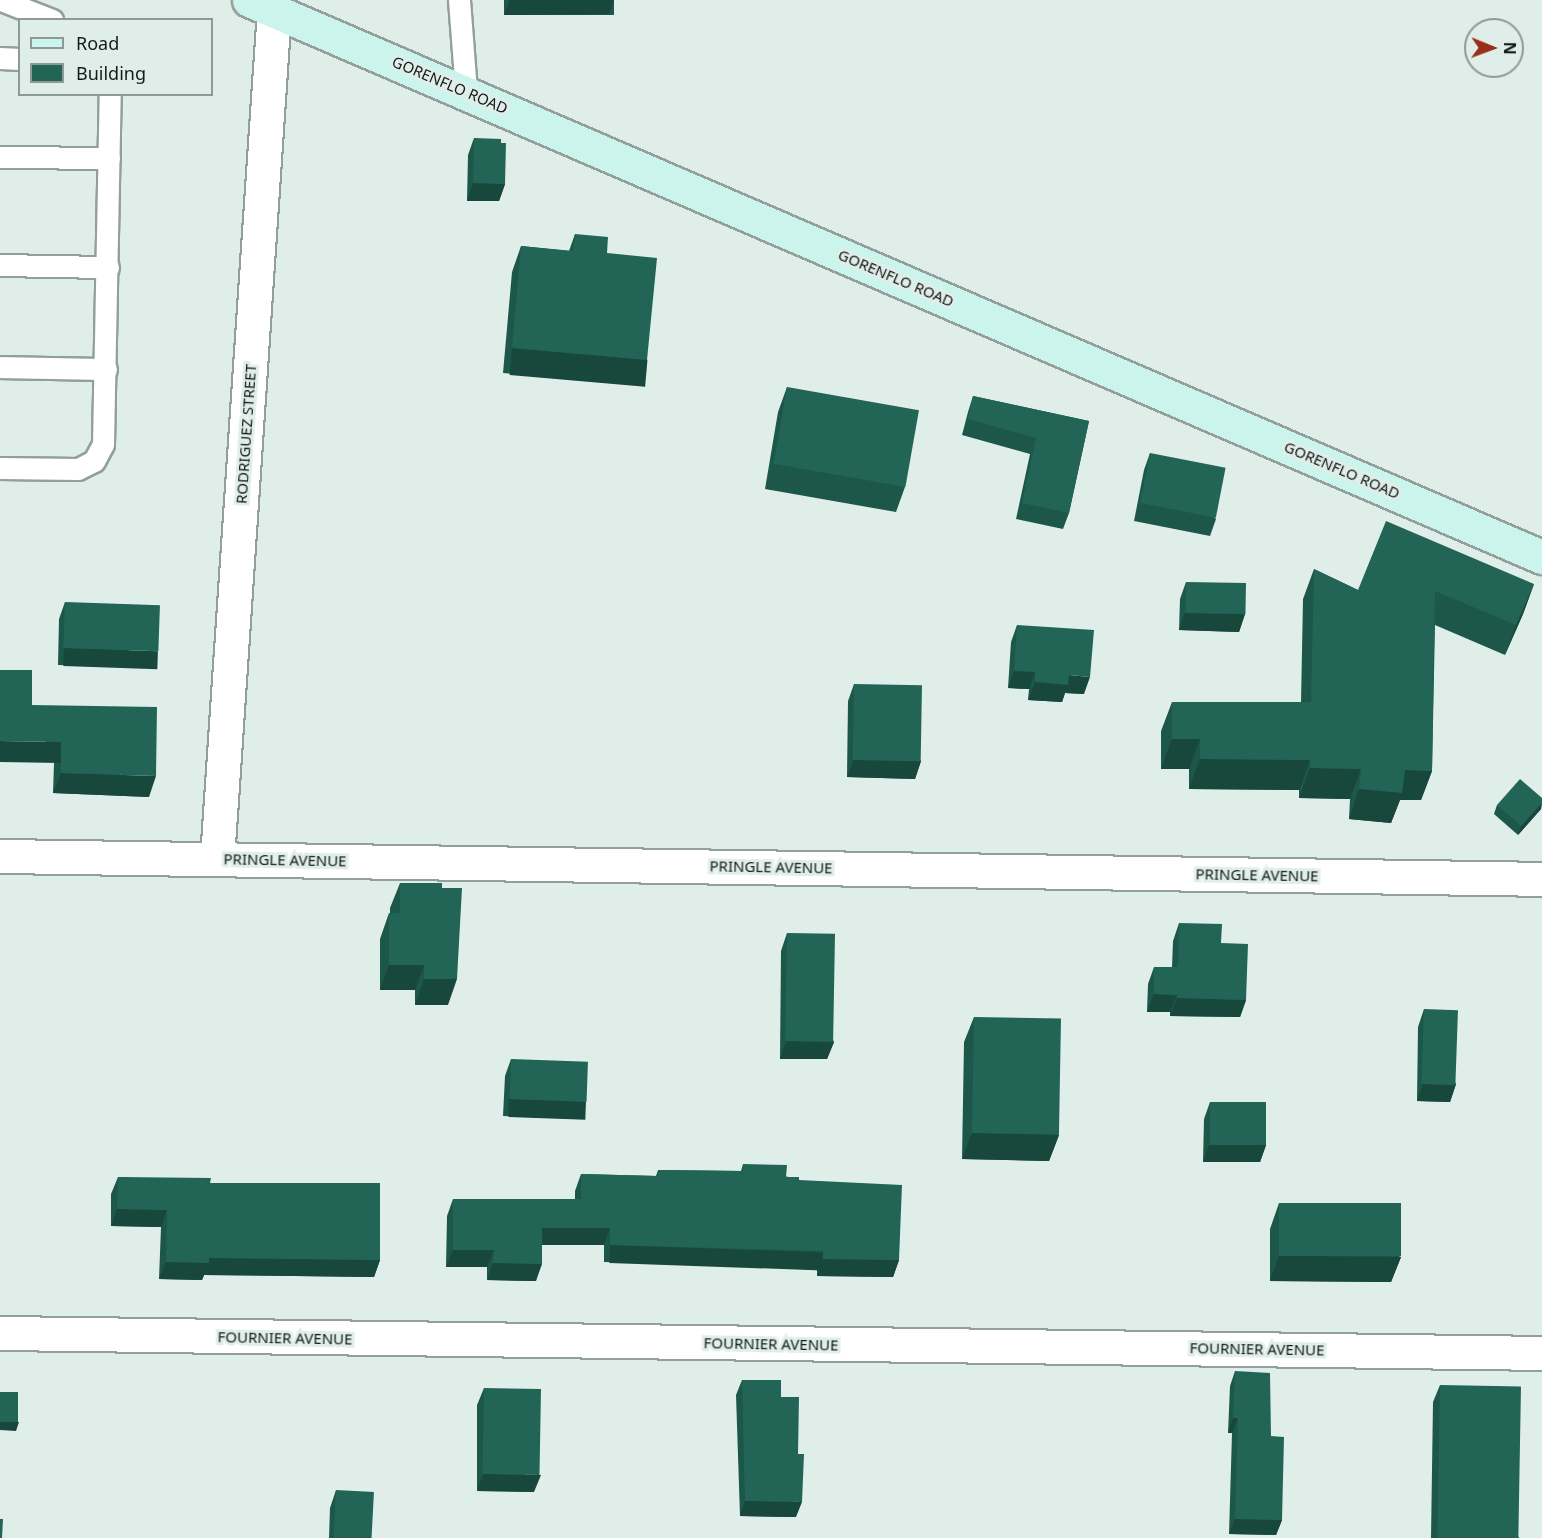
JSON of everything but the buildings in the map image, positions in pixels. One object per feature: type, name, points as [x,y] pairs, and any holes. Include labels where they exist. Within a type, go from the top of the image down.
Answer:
[{"type":"main road","name":"GORENFLO ROAD","points":[[262,4],[1542,557]]},
{"type":"street","name":"RODRIGUEZ STREET","points":[[217,859],[262,4]]},
{"type":"street","name":"PRINGLE AVENUE","points":[[0,856],[1542,879]]},
{"type":"street","name":"FOURNIER AVENUE","points":[[0,1333],[1542,1353]]},
{"type":"lane","points":[[1,0],[47,18]]},
{"type":"lane","points":[[459,0],[466,92]]},
{"type":"lane","points":[[0,58],[18,59]]},
{"type":"lane","points":[[0,468],[78,469],[94,461],[103,444],[110,96]]},
{"type":"lane","points":[[0,157],[109,158]]},
{"type":"lane","points":[[0,265],[108,267]]},
{"type":"lane","points":[[0,367],[106,369]]}]
